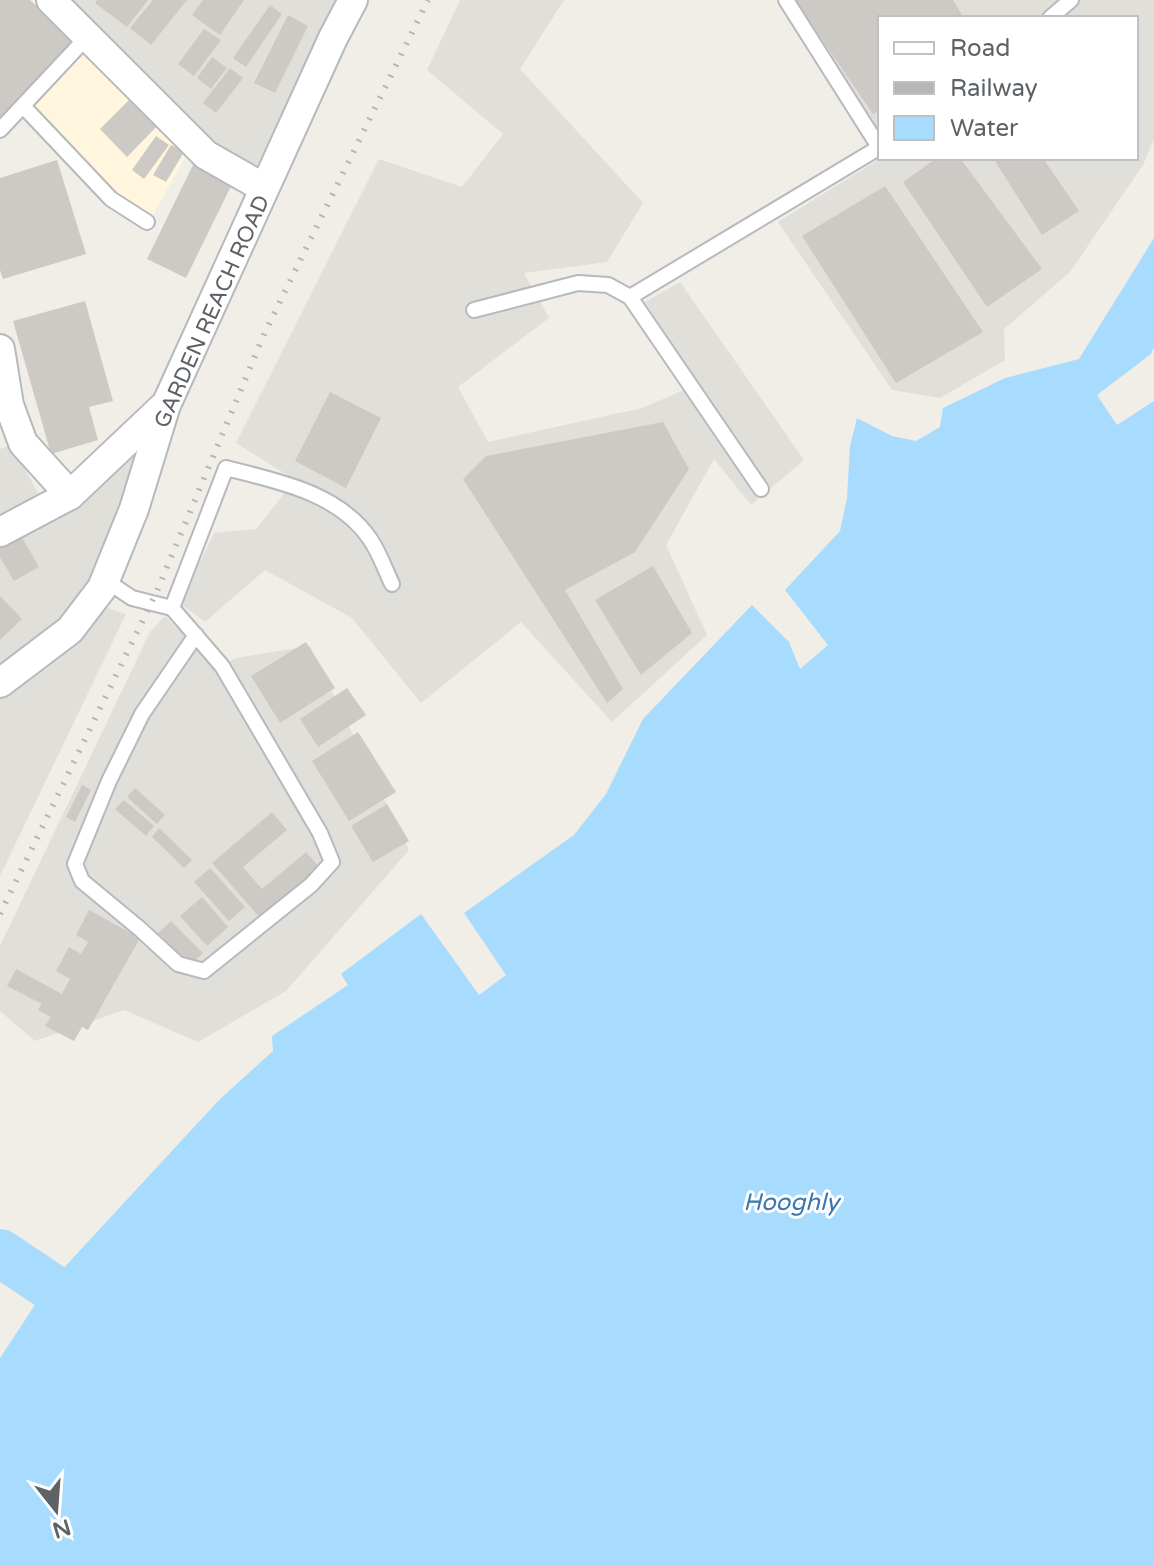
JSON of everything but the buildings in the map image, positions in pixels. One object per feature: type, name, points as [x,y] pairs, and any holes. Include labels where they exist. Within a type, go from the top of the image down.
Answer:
[{"type":"street","points":[[51,0],[206,155],[264,188]]},
{"type":"street","name":"GARDEN REACH ROAD","points":[[0,683],[70,630],[105,580],[134,509],[166,405],[351,1]]},
{"type":"street","points":[[0,349],[9,405],[11,451],[70,495]]},
{"type":"street","points":[[0,532],[70,495],[166,405]]},
{"type":"lane","points":[[786,0],[878,144]]},
{"type":"lane","points":[[1052,16],[1071,0]]},
{"type":"lane","points":[[0,130],[88,36]]},
{"type":"lane","points":[[23,106],[111,199],[147,222]]},
{"type":"lane","points":[[630,297],[878,148]]},
{"type":"lane","points":[[474,310],[578,283],[608,285],[630,297],[761,489]]},
{"type":"lane","points":[[172,608],[226,468],[296,486],[349,515],[369,538],[392,584]]},
{"type":"lane","points":[[105,580],[132,598],[172,608],[196,635],[222,666],[320,833],[332,862],[311,885],[204,971],[178,964],[82,881],[75,864],[109,781],[142,714],[196,635]]},
{"type":"shaded area","points":[[0,0],[41,0],[190,148],[151,219],[112,196],[21,101]]},
{"type":"shaded area","points":[[61,0],[348,0],[259,176],[213,149]]},
{"type":"shaded area","points":[[460,0],[564,0],[520,69],[643,203],[607,262],[524,273],[549,318],[458,387],[488,442],[642,408],[698,384],[645,302],[680,282],[804,460],[751,505],[714,459],[666,545],[707,635],[612,722],[521,622],[421,703],[352,618],[265,570],[205,622],[180,603],[214,533],[256,529],[295,480],[236,443],[379,159],[462,187],[503,134],[427,70]]},
{"type":"shaded area","points":[[791,0],[1154,0],[1154,139],[1143,165],[1070,272],[1004,329],[1005,360],[940,398],[892,390],[778,222],[878,160],[1138,160],[1138,16],[878,16],[878,139]]},
{"type":"shaded area","points":[[149,431],[95,579],[107,608],[126,614],[0,876],[0,449],[12,445],[49,514]]},
{"type":"shaded area","points":[[165,616],[216,668],[236,658],[310,646],[409,850],[286,991],[198,1042],[124,1010],[35,1041],[0,1011],[0,946],[150,632]]},
{"type":"water","name":"Hooghly","points":[[1154,238],[1154,347],[1151,354],[1097,395],[1117,425],[1154,401],[1154,1566],[0,1566],[0,1358],[48,1285],[220,1099],[273,1051],[272,1036],[348,985],[341,974],[421,914],[479,995],[506,975],[464,913],[574,835],[606,794],[643,719],[752,605],[789,642],[800,669],[828,645],[785,590],[840,531],[847,498],[850,446],[857,418],[892,436],[916,441],[940,427],[943,408],[1005,378],[1079,359]]},
{"type":"waterway","points":[[0,1253],[48,1285]]},
{"type":"railway","points":[[0,914],[157,591],[265,332],[428,0]]}]
